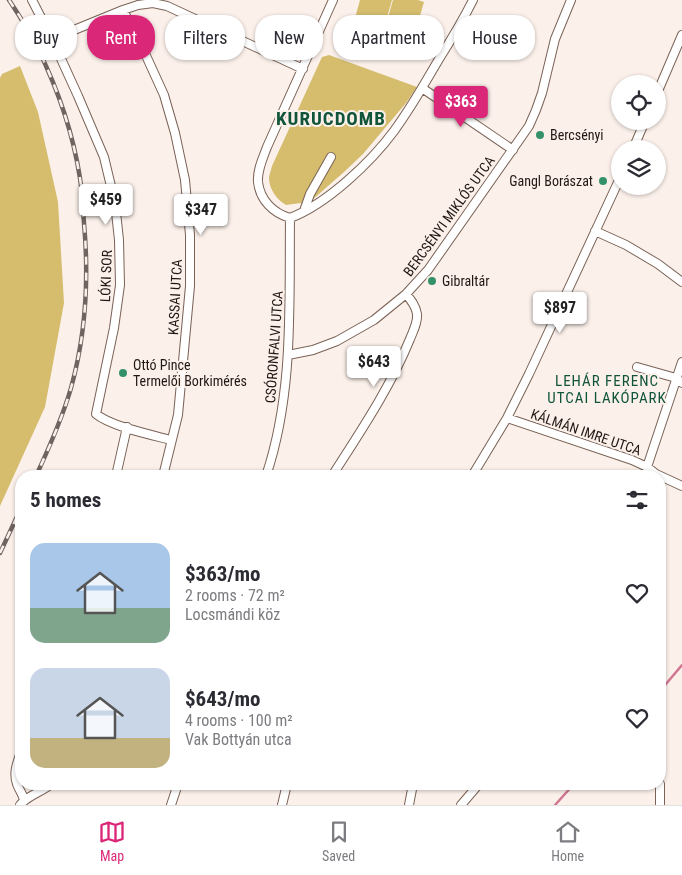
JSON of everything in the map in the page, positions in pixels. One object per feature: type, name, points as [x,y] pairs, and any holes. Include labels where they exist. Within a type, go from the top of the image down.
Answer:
[{"type":"street","name":"LÓKI SOR","points":[[32,0],[40,15]]},
{"type":"street","points":[[333,0],[267,147],[259,172],[258,182],[268,206],[274,211],[290,218],[338,188],[381,147],[394,131],[422,88],[473,0]]},
{"type":"street","name":"BERCSÉNYI MIKLÓS UTCA","points":[[288,355],[313,350],[337,341],[374,320],[406,294],[428,270],[529,126],[542,93],[555,39],[571,0]]},
{"type":"street","points":[[77,29],[123,10],[153,3],[167,6],[303,69]]},
{"type":"street","name":"KASSAI UTCA","points":[[123,10],[164,95],[175,133],[185,180],[190,235],[190,279],[178,415],[164,470]]},
{"type":"street","points":[[665,75],[682,35]]},
{"type":"street","name":"LÓKI SOR","points":[[62,60],[104,156],[115,203],[120,240],[120,285],[114,328],[96,414],[127,428]]},
{"type":"street","points":[[422,88],[513,150]]},
{"type":"street","points":[[304,211],[310,194],[332,157]]},
{"type":"street","points":[[476,470],[507,418],[529,374],[612,195]]},
{"type":"street","name":"CSÓRONFALVI UTCA","points":[[268,470],[286,386],[290,289],[290,218]]},
{"type":"street","points":[[595,231],[626,245],[658,264],[682,282]]},
{"type":"street","points":[[336,470],[381,398],[402,360],[416,324],[417,313],[414,303],[406,294]]},
{"type":"street","points":[[646,470],[679,380],[682,362]]},
{"type":"street","points":[[637,367],[679,380]]},
{"type":"street","name":"KÁLMÁN IMRE UTCA","points":[[507,418],[632,460],[651,470]]},
{"type":"street","points":[[117,470],[127,428],[171,440]]},
{"type":"street","name":"KÁLMÁN IMRE UTCA","points":[[666,479],[682,486]]},
{"type":"street","points":[[20,790],[23,794],[22,802]]},
{"type":"street","points":[[22,802],[43,790]]},
{"type":"street","points":[[171,805],[176,790]]},
{"type":"street","points":[[282,805],[286,790]]},
{"type":"street","points":[[409,805],[412,790]]},
{"type":"street","points":[[461,805],[475,790]]},
{"type":"street","points":[[660,790],[660,805]]},
{"type":"shaded area","points":[[360,0],[392,0],[388,15],[356,15]]},
{"type":"shaded area","points":[[393,0],[418,0],[424,2],[420,15],[389,15]]},
{"type":"shaded area","points":[[329,55],[333,56],[333,60],[343,60],[417,87],[363,154],[344,172],[303,208],[301,203],[286,205],[272,190],[269,182],[270,172],[323,57]]},
{"type":"shaded area","points":[[20,66],[38,112],[58,202],[64,303],[45,407],[0,506],[0,78],[2,74]]},
{"type":"waterway","points":[[666,684],[682,665]]},
{"type":"waterway","points":[[555,805],[569,790]]},
{"type":"railway","points":[[9,0],[38,49],[53,81],[64,112],[80,177],[85,244],[85,306],[76,368],[64,411],[39,470]]},
{"type":"railway","points":[[0,553],[15,521]]},
{"type":"place","name":"Bercsényi","points":[[540,135]]},
{"type":"place","name":"Gangl Borászat","points":[[603,181]]},
{"type":"place","name":"Gibraltár","points":[[432,281]]},
{"type":"place","name":"Ottó Pince Termelői Borkimérés","points":[[123,373]]},
{"type":"district","name":"KURUCDOMB","points":[[331,118]]},
{"type":"district","name":"LEHÁR FERENC UTCAI LAKÓPARK","points":[[607,390]]}]
